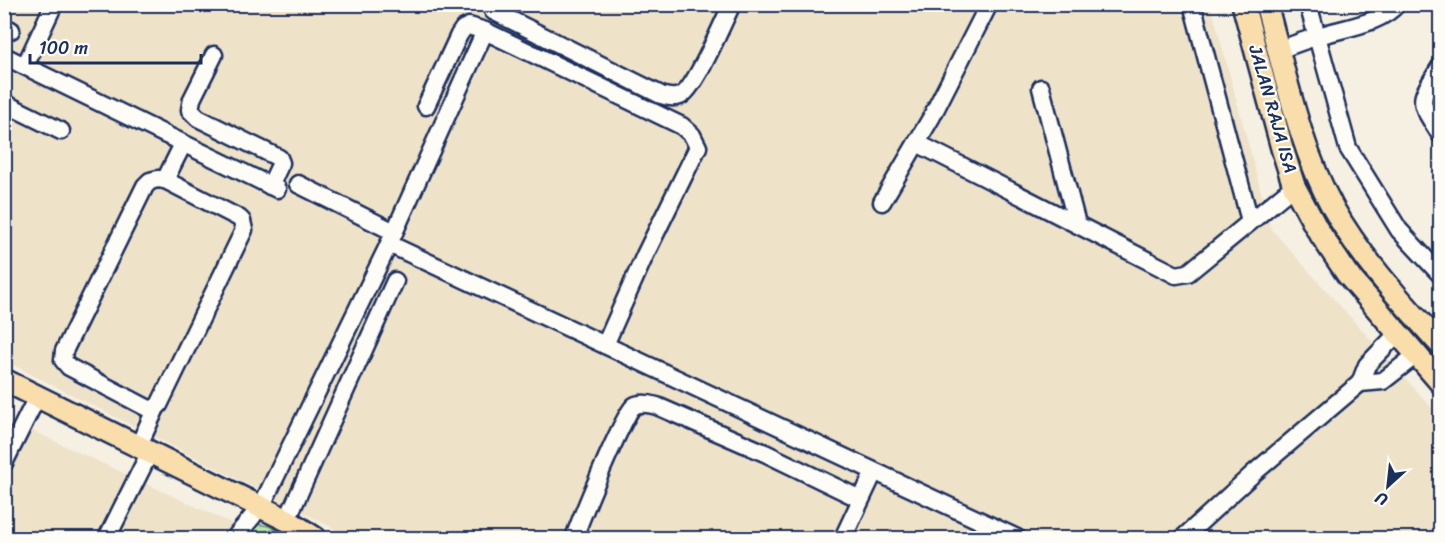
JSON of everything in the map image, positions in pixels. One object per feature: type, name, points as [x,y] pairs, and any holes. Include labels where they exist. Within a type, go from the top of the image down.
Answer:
[{"type":"main road","name":"JALAN RAJA ISA","points":[[1243,4],[1294,186],[1317,229],[1347,274],[1440,382]]},
{"type":"main road","name":"JALAN RAJA ISA","points":[[1266,4],[1301,130],[1332,207],[1356,244],[1438,341]]},
{"type":"main road","points":[[1397,334],[1417,318]]},
{"type":"main road","points":[[1416,355],[1438,341]]},
{"type":"main road","points":[[4,380],[142,454],[292,529],[315,538]]},
{"type":"main road","points":[[4,391],[142,454]]},
{"type":"street","points":[[25,66],[54,4]]},
{"type":"street","points":[[496,4],[493,11],[661,96],[679,97],[693,84],[732,4]]},
{"type":"street","points":[[882,202],[917,143],[989,4]]},
{"type":"street","points":[[1192,4],[1250,221]]},
{"type":"street","points":[[1308,4],[1348,148],[1399,230],[1440,274]]},
{"type":"street","points":[[1279,50],[1377,19],[1391,11],[1397,4]]},
{"type":"street","points":[[426,106],[461,31],[469,26],[484,31],[682,126],[692,135],[698,147],[645,255],[605,345]]},
{"type":"street","points":[[238,538],[238,531],[257,512],[391,238],[484,31]]},
{"type":"street","points":[[4,56],[273,187],[281,163],[279,158],[198,118],[190,110],[192,99],[214,55]]},
{"type":"street","points":[[1440,67],[1422,103],[1440,134]]},
{"type":"street","points":[[1041,88],[1077,224]]},
{"type":"street","points":[[4,103],[61,131]]},
{"type":"street","points":[[917,143],[1180,276],[1188,273],[1294,186]]},
{"type":"street","points":[[165,180],[183,144]]},
{"type":"street","points":[[107,538],[142,454],[156,408],[244,230],[239,218],[165,180],[150,181],[145,186],[64,351],[63,360],[69,367],[144,408],[151,410],[156,408]]},
{"type":"street","points":[[298,184],[391,238],[605,345],[1017,538]]},
{"type":"street","points":[[292,529],[395,281]]},
{"type":"street","points":[[1183,538],[1255,472],[1360,383],[1367,365],[1397,334]]},
{"type":"street","points":[[1360,383],[1383,381],[1416,355]]},
{"type":"street","points":[[574,538],[606,460],[630,410],[641,404],[657,406],[765,453],[860,499]]},
{"type":"street","points":[[6,455],[33,405]]},
{"type":"street","points":[[843,538],[874,472]]},
{"type":"shaded area","points":[[4,5],[1211,5],[1271,229],[1440,417],[1440,538],[349,538],[5,361]]},
{"type":"shaded area","points":[[4,416],[35,432],[263,538],[5,538]]},
{"type":"green space","points":[[250,523],[269,526],[293,538],[250,538],[244,535]]}]
